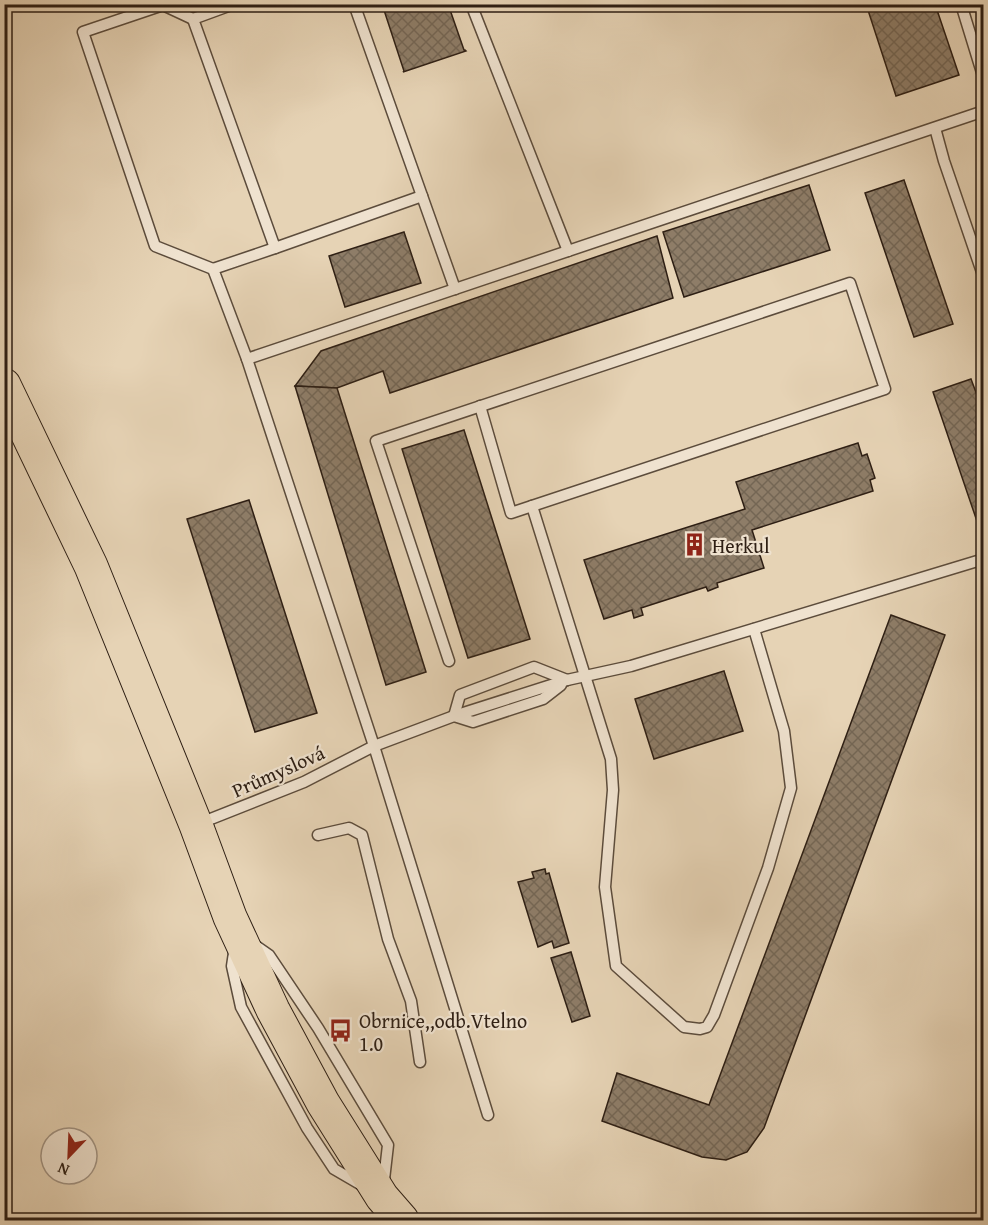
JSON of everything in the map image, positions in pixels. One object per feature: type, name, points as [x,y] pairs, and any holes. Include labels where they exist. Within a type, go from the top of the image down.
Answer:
[{"type":"main road","points":[[4,385],[92,566],[196,825],[230,917],[273,1010],[323,1103],[392,1209]]},
{"type":"lane","points":[[234,4],[193,19],[163,5],[83,32],[155,246],[213,269],[422,196]]},
{"type":"lane","points":[[354,4],[455,289]]},
{"type":"lane","points":[[471,4],[568,251]]},
{"type":"lane","points":[[961,4],[984,79]]},
{"type":"lane","points":[[193,19],[275,248]]},
{"type":"lane","points":[[247,359],[984,111]]},
{"type":"lane","points":[[935,128],[984,278]]},
{"type":"lane","points":[[213,269],[247,359],[374,746],[488,1116]]},
{"type":"lane","points":[[450,661],[376,441],[480,406],[850,283],[885,388],[511,513],[480,406]]},
{"type":"lane","points":[[532,506],[611,759],[613,790],[605,887],[616,966],[684,1027],[700,1029],[707,1027],[714,1015],[768,868],[791,788],[784,730],[754,629]]},
{"type":"lane","name":"Průmyslová","points":[[196,825],[304,782],[374,746],[454,716],[567,680],[631,666],[984,559]]},
{"type":"lane","points":[[454,716],[460,695],[534,667],[567,680]]},
{"type":"lane","points":[[318,835],[350,828],[362,835],[388,939],[411,1001],[420,1062]]},
{"type":"building","points":[[382,4],[448,4],[466,51],[403,72]]},
{"type":"building","points":[[866,4],[935,4],[959,75],[896,96]]},
{"type":"building","points":[[904,180],[953,324],[914,337],[865,193]]},
{"type":"building","points":[[809,185],[830,250],[684,297],[663,232]]},
{"type":"building","points":[[404,232],[421,283],[345,307],[329,256]]},
{"type":"building","points":[[657,236],[673,298],[390,393],[383,371],[337,388],[295,386],[321,351]]},
{"type":"building","points":[[971,379],[984,414],[984,535],[982,536],[933,392]]},
{"type":"building","points":[[295,386],[337,388],[426,672],[386,685]]},
{"type":"building","points":[[464,430],[530,639],[468,658],[402,449]]},
{"type":"building","name":"Herkul","points":[[858,443],[862,456],[867,454],[875,478],[870,480],[873,491],[752,530],[764,568],[717,583],[718,587],[708,591],[706,587],[641,608],[643,615],[634,618],[632,610],[604,619],[584,560],[745,509],[736,482]]},
{"type":"building","points":[[249,500],[317,713],[255,732],[187,519]]},
{"type":"building","points":[[891,615],[945,635],[764,1128],[747,1152],[726,1160],[702,1157],[602,1121],[617,1073],[709,1105]]},
{"type":"building","points":[[724,671],[743,731],[654,759],[635,699]]},
{"type":"building","points":[[545,869],[546,874],[549,873],[569,943],[554,948],[552,941],[538,947],[518,882],[534,878],[532,872]]},
{"type":"building","points":[[571,952],[590,1016],[572,1022],[551,958]]},
{"type":"place","name":"Herkul","points":[[694,545]]},
{"type":"place","name":"Obrnice,,odb.Vtelno 1.0","points":[[341,1031]]}]
